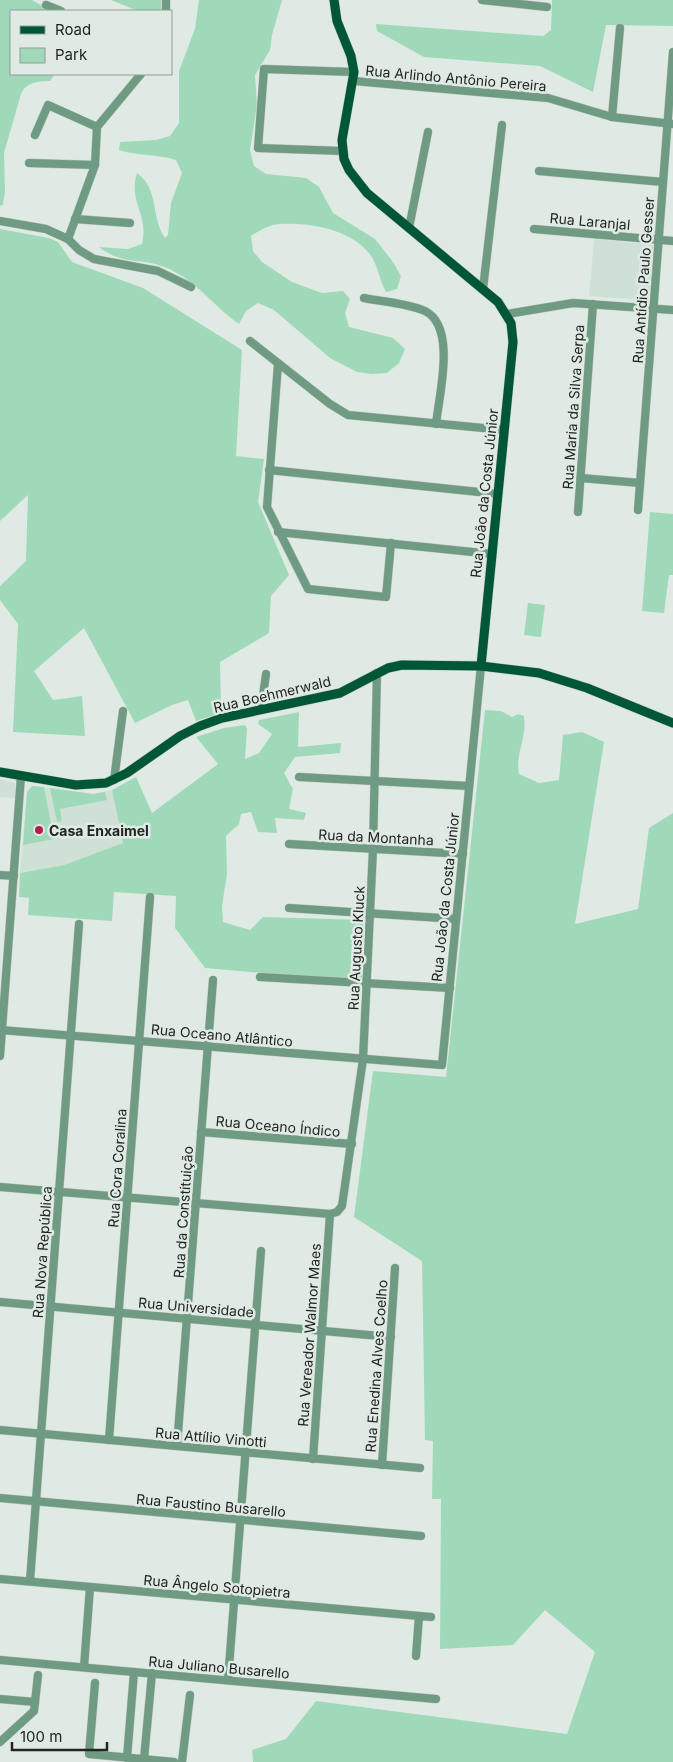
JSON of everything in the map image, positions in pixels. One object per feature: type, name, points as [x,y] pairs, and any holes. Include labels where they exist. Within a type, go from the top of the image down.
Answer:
[{"type":"main road","name":"Rua João da Costa Júnior","points":[[334,0],[337,21],[351,56],[354,77],[343,132],[343,151],[349,170],[360,187],[498,302],[511,323],[513,342],[481,666]]},
{"type":"main road","name":"Rua Boehmerwald","points":[[0,772],[86,786],[114,780],[188,731],[217,720],[340,693],[388,668],[407,665],[481,666],[525,670],[551,676],[586,688],[673,723]]},
{"type":"street","points":[[482,0],[547,7]]},
{"type":"street","points":[[46,5],[58,10]]},
{"type":"street","points":[[612,117],[620,28]]},
{"type":"street","name":"Rua Antídio Paulo Gesser","points":[[638,510],[663,182],[670,124],[673,52]]},
{"type":"street","name":"Rua Arlindo Antônio Pereira","points":[[343,151],[258,148],[264,70],[354,77],[548,98],[612,117],[670,124]]},
{"type":"street","points":[[68,239],[95,165],[97,128],[140,75]]},
{"type":"street","points":[[35,135],[48,105],[97,128]]},
{"type":"street","points":[[484,289],[502,125]]},
{"type":"street","points":[[409,228],[428,132]]},
{"type":"street","points":[[29,163],[95,165]]},
{"type":"street","points":[[539,171],[663,182]]},
{"type":"street","points":[[76,219],[130,223]]},
{"type":"street","points":[[0,221],[46,229],[68,239],[79,250],[94,259],[158,271],[191,287]]},
{"type":"street","name":"Rua Laranjal","points":[[534,229],[673,241]]},
{"type":"street","points":[[364,298],[423,310],[437,322],[442,336],[444,354],[436,424]]},
{"type":"street","points":[[507,314],[562,304],[593,304],[673,310]]},
{"type":"street","name":"Rua Maria da Silva Serpa","points":[[578,512],[593,304]]},
{"type":"street","points":[[250,341],[330,404],[348,415],[504,430]]},
{"type":"street","points":[[278,364],[267,507],[308,589],[386,598],[392,544]]},
{"type":"street","points":[[269,470],[498,494]]},
{"type":"street","points":[[581,478],[640,483]]},
{"type":"street","points":[[278,532],[492,554]]},
{"type":"street","name":"Rua João da Costa Júnior","points":[[442,1065],[481,666]]},
{"type":"street","name":"Rua Augusto Kluck","points":[[330,1214],[337,1212],[342,1206],[363,1059],[371,913],[377,673]]},
{"type":"street","points":[[261,710],[266,674]]},
{"type":"street","points":[[114,780],[123,712]]},
{"type":"street","points":[[0,1056],[21,776]]},
{"type":"street","points":[[299,777],[470,786]]},
{"type":"street","name":"Rua da Montanha","points":[[288,844],[463,854]]},
{"type":"street","points":[[0,875],[14,876]]},
{"type":"street","name":"Rua Cora Coralina","points":[[109,1440],[150,897]]},
{"type":"street","points":[[289,908],[456,919]]},
{"type":"street","name":"Rua Nova República","points":[[30,1581],[79,924]]},
{"type":"street","points":[[260,977],[450,988]]},
{"type":"street","name":"Rua da Constituição","points":[[177,1446],[213,980]]},
{"type":"street","name":"Rua Oceano Atlântico","points":[[1,1030],[442,1065]]},
{"type":"street","name":"Rua Oceano Índico","points":[[201,1132],[352,1144]]},
{"type":"street","points":[[0,1187],[330,1214]]},
{"type":"street","name":"Rua Vereador Walmor Maes","points":[[313,1459],[330,1214]]},
{"type":"street","points":[[228,1680],[261,1251]]},
{"type":"street","name":"Rua Enedina Alves Coelho","points":[[382,1465],[395,1268]]},
{"type":"street","name":"Rua Universidade","points":[[0,1302],[391,1336]]},
{"type":"street","name":"Rua Attílio Vinotti","points":[[0,1430],[420,1468]]},
{"type":"street","name":"Rua Faustino Busarello","points":[[0,1498],[421,1536]]},
{"type":"street","name":"Rua Ângelo Sotopietra","points":[[0,1579],[431,1617]]},
{"type":"street","points":[[84,1667],[90,1587]]},
{"type":"street","points":[[416,1656],[419,1616]]},
{"type":"street","name":"Rua Juliano Busarello","points":[[0,1660],[436,1699]]},
{"type":"street","points":[[128,1758],[134,1672]]},
{"type":"street","points":[[144,1759],[152,1673]]},
{"type":"street","points":[[0,1742],[34,1712],[38,1675]]},
{"type":"street","points":[[95,1683],[89,1754],[174,1762]]},
{"type":"street","points":[[182,1762],[190,1695]]},
{"type":"street","points":[[0,1699],[35,1702]]},
{"type":"shaded area","points":[[594,239],[654,245],[649,301],[589,296]]},
{"type":"shaded area","points":[[0,779],[15,783],[15,798],[0,797]]},
{"type":"shaded area","points":[[36,786],[93,794],[112,790],[123,843],[64,865],[20,873],[27,792],[30,788]]},
{"type":"green space","points":[[0,0],[32,0],[49,10],[10,10],[10,75],[54,75],[50,81],[29,85],[21,94],[4,153],[5,191],[3,205],[0,206]]},
{"type":"green space","points":[[111,0],[161,0],[161,10],[136,10]]},
{"type":"green space","points":[[199,0],[282,0],[272,35],[270,50],[255,75],[257,105],[250,150],[254,166],[266,174],[306,178],[319,187],[333,213],[375,239],[393,262],[401,276],[397,289],[386,292],[372,257],[361,245],[340,233],[315,226],[279,224],[268,227],[251,236],[253,251],[262,262],[292,282],[322,293],[343,291],[350,299],[345,313],[349,327],[393,338],[405,349],[399,363],[387,373],[357,372],[330,358],[274,310],[258,303],[246,311],[239,324],[197,287],[178,274],[158,265],[116,257],[99,247],[128,249],[142,244],[143,224],[135,192],[137,173],[149,187],[160,230],[165,238],[168,235],[171,203],[182,173],[176,160],[119,150],[120,142],[156,140],[170,136],[179,123],[179,71],[195,29]]},
{"type":"green space","points":[[552,0],[673,0],[673,26],[606,25],[593,92],[540,66],[424,57],[377,31],[376,24],[543,36],[551,30]]},
{"type":"green space","points":[[0,229],[49,238],[58,242],[72,262],[143,288],[242,350],[236,456],[264,459],[258,502],[289,575],[271,596],[269,633],[220,662],[221,713],[196,721],[188,700],[172,705],[135,723],[84,628],[34,671],[53,700],[82,696],[85,736],[13,732],[18,624],[0,600],[0,586],[26,561],[28,495],[0,521]]},
{"type":"green space","points":[[650,512],[673,514],[673,575],[669,575],[664,613],[642,611]]},
{"type":"green space","points":[[528,603],[545,605],[541,637],[524,635]]},
{"type":"green space","points":[[485,710],[501,711],[512,717],[518,714],[524,716],[524,732],[518,766],[519,774],[539,783],[559,780],[563,735],[582,732],[604,742],[575,924],[638,909],[649,828],[673,813],[673,1762],[253,1762],[252,1750],[286,1739],[316,1701],[567,1734],[595,1652],[545,1610],[513,1645],[440,1649],[441,1499],[432,1499],[433,1441],[425,1440],[422,1261],[354,1217],[373,1071],[446,1077]]},
{"type":"green space","points":[[299,712],[298,747],[341,743],[340,753],[295,757],[284,773],[293,789],[289,809],[306,813],[304,820],[275,818],[277,833],[258,832],[251,812],[241,814],[239,824],[226,836],[227,874],[222,906],[223,922],[250,930],[263,917],[363,920],[363,982],[205,968],[175,928],[176,896],[114,892],[112,921],[28,915],[29,898],[19,897],[20,873],[64,865],[123,843],[112,790],[136,777],[152,813],[218,764],[196,737],[224,728],[245,725],[247,729],[245,759],[259,753],[272,734],[258,724],[259,720]]},
{"type":"green space","points":[[32,786],[44,787],[54,839],[23,845],[27,792]]},
{"type":"green space","points":[[50,788],[93,794],[105,792],[107,800],[60,809],[62,821],[57,822]]},
{"type":"place","name":"Casa Enxaimel","points":[[39,830]]}]
